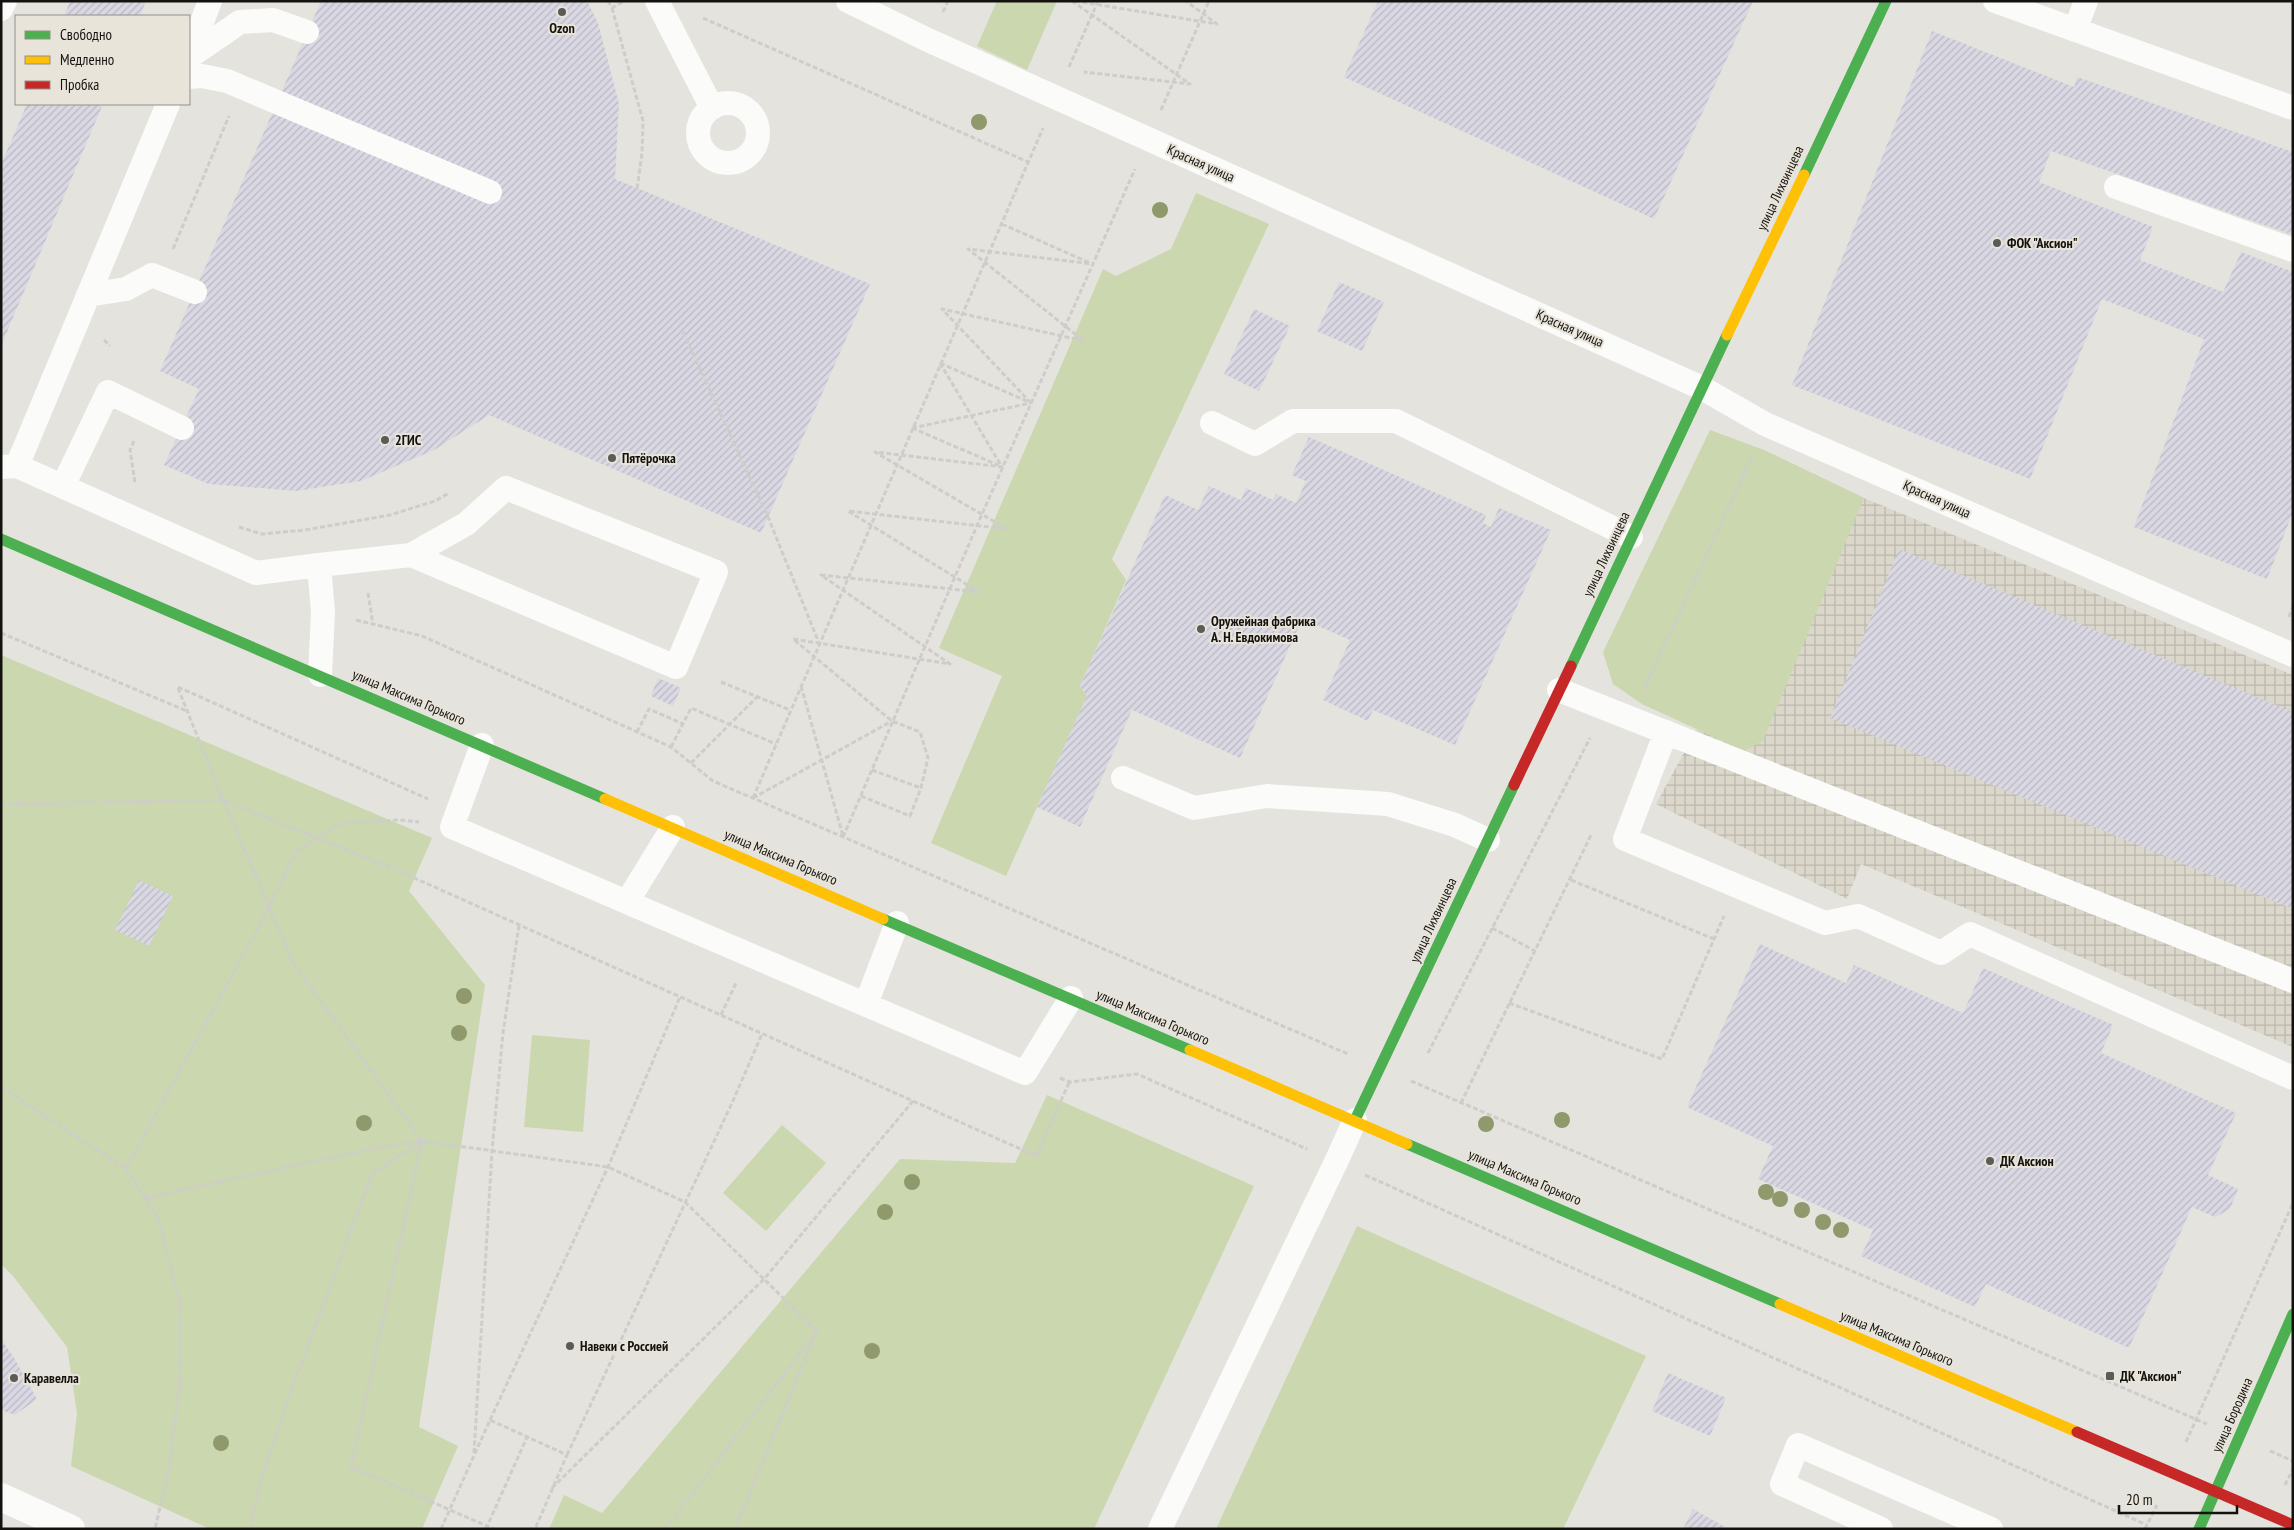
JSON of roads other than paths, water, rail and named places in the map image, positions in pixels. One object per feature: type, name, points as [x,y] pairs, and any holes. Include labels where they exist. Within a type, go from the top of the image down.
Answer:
[{"type":"main road","name":"улица Лихвинцева","points":[[1354,1120],[1886,1]]},
{"type":"main road","name":"улица Максима Горького","points":[[1,539],[2293,1525]]},
{"type":"main road","name":"улица Бородина","points":[[2199,1529],[2293,1314]]},
{"type":"street","points":[[1,1497],[71,1529]]},
{"type":"lane","points":[[1,9],[5,1]]},
{"type":"lane","points":[[190,53],[210,1]]},
{"type":"lane","points":[[657,1],[712,108]]},
{"type":"lane","name":"Красная улица","points":[[848,1],[1056,98],[1702,388],[1765,424],[2293,654]]},
{"type":"lane","points":[[1996,1],[2293,108]]},
{"type":"lane","points":[[2074,30],[2086,1]]},
{"type":"lane","points":[[190,55],[240,22],[273,20],[307,32]]},
{"type":"lane","points":[[190,77],[202,76],[227,81],[490,192]]},
{"type":"lane","points":[[168,105],[88,295],[9,466],[62,486],[256,573],[411,555],[466,524],[506,488],[716,572],[676,667],[411,555]]},
{"type":"lane","points":[[2116,187],[2293,250]]},
{"type":"lane","points":[[88,295],[126,289],[152,275],[195,292]]},
{"type":"lane","points":[[62,486],[108,392],[182,428]]},
{"type":"lane","points":[[1212,423],[1256,444],[1293,421],[1396,421],[1631,537]]},
{"type":"lane","points":[[319,565],[323,612],[320,675]]},
{"type":"lane","points":[[1559,690],[2293,980]]},
{"type":"lane","points":[[1666,732],[1624,839],[1825,923],[1858,916],[1941,953],[1970,934],[2293,1078]]},
{"type":"lane","points":[[482,745],[452,827],[1025,1073],[1071,998]]},
{"type":"lane","points":[[1123,778],[1194,808],[1266,796],[1388,804],[1455,825],[1488,840]]},
{"type":"lane","points":[[627,902],[673,827]]},
{"type":"lane","points":[[866,1004],[897,924]]},
{"type":"lane","points":[[1160,1529],[1336,1162],[1354,1120]]},
{"type":"lane","points":[[1881,1529],[1782,1484],[1798,1445],[1991,1529]]},
{"type":"place","name":"Ozon","points":[[562,12]]},
{"type":"place","name":"ФОК \"Аксион\"","points":[[1997,243]]},
{"type":"place","name":"2ГИС","points":[[385,440]]},
{"type":"place","name":"Пятёрочка","points":[[612,458]]},
{"type":"place","name":"Оружейная фабрика А. Н. Евдокимова","points":[[1201,629]]},
{"type":"place","name":"ДК Аксион","points":[[1990,1161]]},
{"type":"place","name":"Навеки с Россией","points":[[570,1346]]},
{"type":"place","name":"ДК \"Аксион\"","points":[[2110,1376]]},
{"type":"place","name":"Каравелла","points":[[14,1378]]}]
